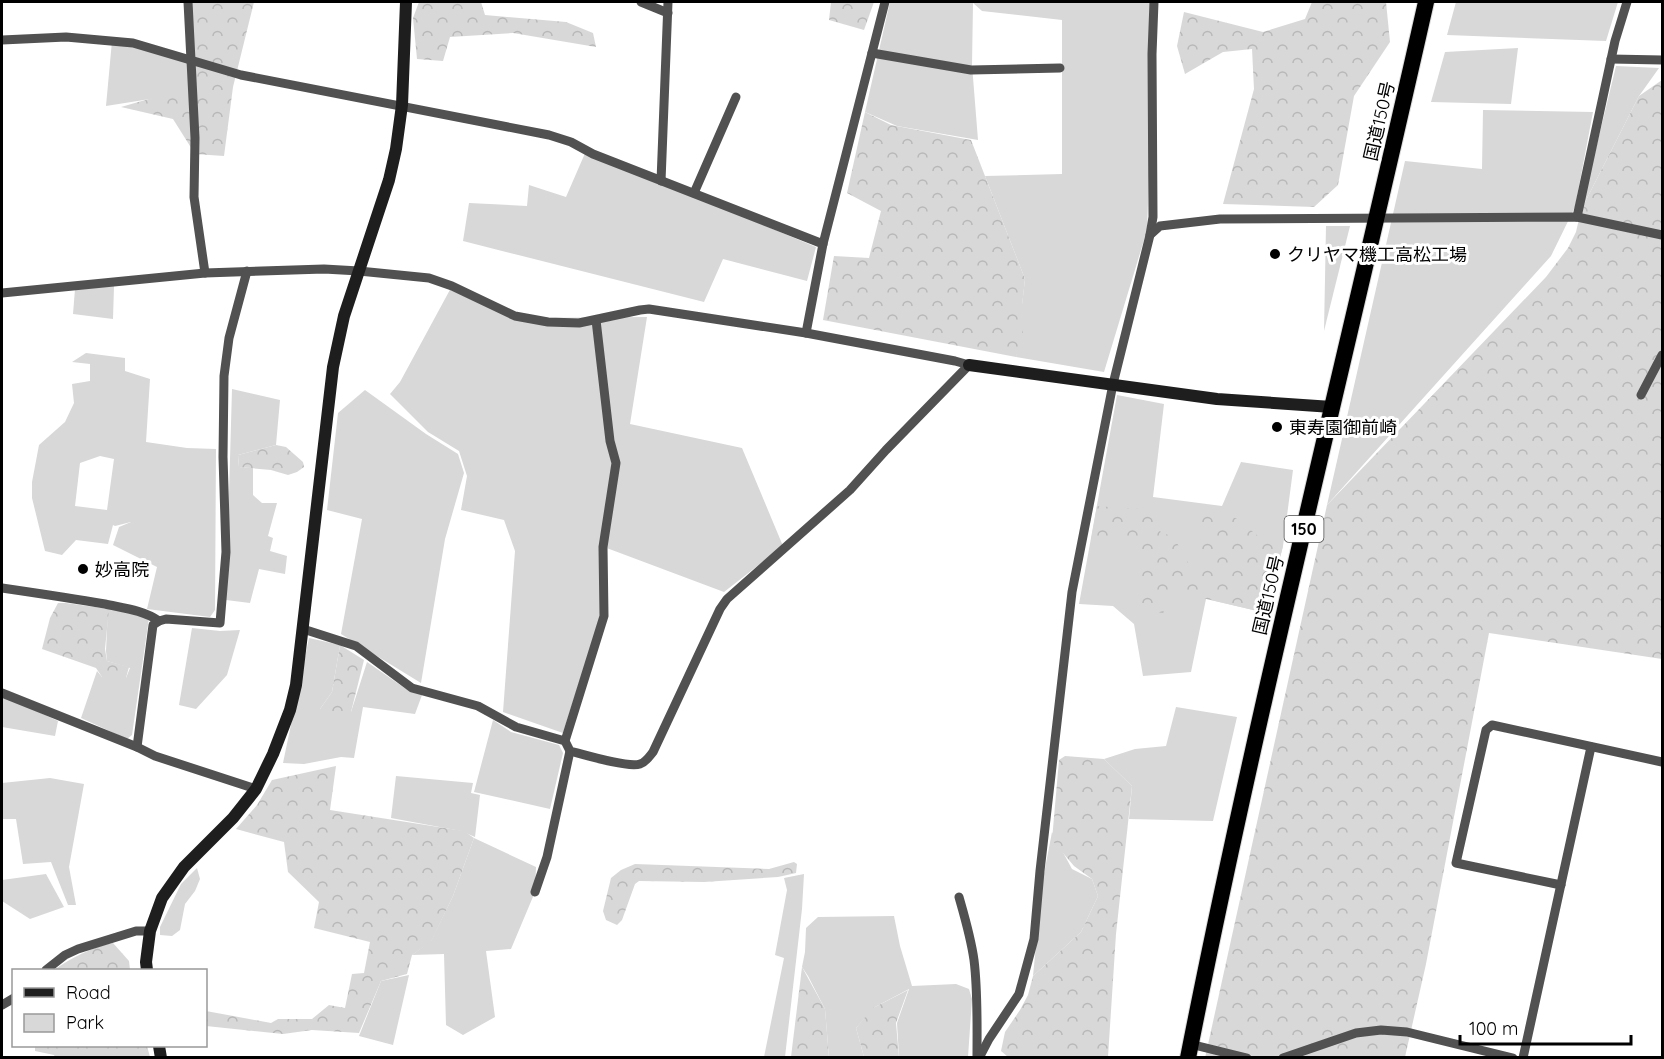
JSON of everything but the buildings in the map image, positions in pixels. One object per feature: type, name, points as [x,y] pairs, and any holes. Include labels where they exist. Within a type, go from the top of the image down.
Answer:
[{"type":"highway","name":"国道150号","points":[[1189,1051],[1217,909],[1426,2]]},
{"type":"street","points":[[188,2],[195,138],[194,197],[205,273]]},
{"type":"street","points":[[147,969],[150,931],[162,898],[184,867],[233,818],[256,789],[290,710],[296,685],[303,630],[333,368],[344,316],[389,180],[396,149],[402,105],[406,2]]},
{"type":"street","points":[[641,2],[668,13]]},
{"type":"street","points":[[661,181],[668,2]]},
{"type":"street","points":[[806,333],[823,244],[885,2]]},
{"type":"street","points":[[978,1058],[1018,994],[1034,939],[1072,591],[1113,384],[1153,217],[1154,2]]},
{"type":"street","points":[[1576,217],[1614,41],[1627,2]]},
{"type":"street","points":[[2,40],[66,37],[133,43],[241,75],[549,135],[823,244]]},
{"type":"street","points":[[872,53],[971,70],[1060,68]]},
{"type":"street","points":[[1611,59],[1662,60]]},
{"type":"street","points":[[694,193],[736,97]]},
{"type":"street","points":[[1150,235],[1160,226],[1220,219],[1576,217],[1662,235]]},
{"type":"street","points":[[2,293],[205,273],[324,269],[359,271],[429,279],[452,286],[515,316],[548,322],[579,323],[649,309],[806,333],[955,361],[969,366],[1217,399],[1332,407]]},
{"type":"street","points":[[137,747],[153,625],[166,619],[220,623],[226,552],[224,376],[229,338],[247,271]]},
{"type":"street","points":[[536,892],[547,857],[570,751],[565,741],[604,616],[603,547],[616,463],[610,441],[596,320]]},
{"type":"street","points":[[1641,394],[1662,355]]},
{"type":"street","points":[[570,751],[628,765],[638,765],[646,761],[653,752],[720,609],[727,599],[850,490],[969,366]]},
{"type":"street","points":[[2,588],[120,608],[150,615],[159,621]]},
{"type":"street","points":[[303,630],[356,646],[412,687],[478,706],[516,727],[565,741]]},
{"type":"street","points":[[2,693],[155,756],[256,789]]},
{"type":"street","points":[[1561,885],[1456,863],[1486,729],[1492,725],[1662,762]]},
{"type":"street","points":[[1523,1058],[1591,747]]},
{"type":"street","points":[[959,897],[974,960],[978,1058]]},
{"type":"street","points":[[47,969],[65,955],[78,950],[136,932],[150,931]]},
{"type":"street","points":[[1283,1058],[1356,1033],[1381,1030],[1407,1032],[1513,1058]]},
{"type":"street","points":[[1189,1051],[1247,1058]]},
{"type":"green space","points":[[188,2],[254,2],[233,87],[224,156],[195,154],[173,119],[121,107],[166,94],[193,92]]},
{"type":"green space","points":[[419,2],[481,2],[485,15],[566,22],[593,33],[596,47],[513,33],[450,37],[443,61],[417,59],[413,18]]},
{"type":"green space","points":[[831,2],[874,2],[864,30],[829,20]]},
{"type":"green space","points":[[890,2],[1155,2],[1147,230],[1104,372],[1016,357],[1025,279],[985,176],[1062,174],[1062,20],[982,11],[973,3],[972,65],[978,140],[897,126],[865,112]]},
{"type":"green space","points":[[1312,2],[1386,2],[1390,42],[1354,96],[1338,185],[1314,207],[1223,204],[1254,89],[1252,49],[1223,52],[1185,74],[1177,46],[1184,12],[1263,32],[1305,19]]},
{"type":"green space","points":[[1456,2],[1618,2],[1606,41],[1447,35]]},
{"type":"green space","points":[[112,41],[192,60],[194,92],[106,106]]},
{"type":"green space","points":[[1518,48],[1511,104],[1431,102],[1445,52]]},
{"type":"green space","points":[[1616,66],[1659,68],[1639,96],[1581,210]]},
{"type":"green space","points":[[1662,80],[1662,659],[1489,633],[1426,964],[1405,1057],[1205,1058],[1327,505],[1546,277],[1568,248],[1576,232],[1581,210],[1639,96]]},
{"type":"green space","points":[[1483,110],[1593,112],[1575,207],[1551,256],[1327,505],[1405,161],[1482,169]]},
{"type":"green space","points":[[865,112],[891,125],[971,140],[1025,279],[1022,306],[1023,334],[1016,357],[823,320],[834,256],[869,258],[881,211],[847,193]]},
{"type":"green space","points":[[586,151],[816,247],[807,281],[723,259],[704,302],[463,241],[469,203],[527,206],[529,185],[566,197]]},
{"type":"green space","points":[[1326,226],[1350,226],[1324,331]]},
{"type":"green space","points":[[114,286],[113,319],[73,314],[75,289]]},
{"type":"green space","points":[[452,286],[527,318],[647,317],[630,424],[742,448],[783,546],[724,592],[604,547],[604,604],[563,733],[503,712],[515,551],[504,520],[461,510],[467,476],[459,451],[428,432],[390,394],[400,382]]},
{"type":"green space","points":[[86,353],[125,358],[125,371],[150,379],[146,442],[187,448],[216,449],[215,610],[210,617],[147,609],[157,567],[113,545],[119,527],[131,522],[113,525],[108,544],[76,540],[62,555],[45,551],[32,498],[32,482],[39,445],[65,422],[74,403],[72,384],[90,381],[90,364],[72,362]],"holes":[[[100,456],[114,459],[107,510],[75,506],[80,463]]]},
{"type":"green space","points":[[232,389],[280,400],[276,445],[238,455],[239,467],[253,468],[253,495],[262,503],[277,503],[268,536],[273,538],[270,551],[287,556],[285,574],[259,569],[250,603],[226,600]]},
{"type":"green space","points":[[365,390],[458,454],[464,473],[445,539],[421,683],[341,634],[362,519],[327,510],[338,413]]},
{"type":"green space","points":[[1117,395],[1164,404],[1153,497],[1222,506],[1241,462],[1293,470],[1283,546],[1266,613],[1206,599],[1191,672],[1143,676],[1134,624],[1113,606],[1079,604]]},
{"type":"green space","points":[[276,445],[286,447],[303,462],[304,467],[288,475],[271,470],[239,467],[238,455]]},
{"type":"green space","points":[[1097,506],[1151,508],[1161,533],[1173,536],[1190,566],[1205,565],[1193,515],[1236,518],[1258,536],[1283,546],[1266,613],[1169,592],[1170,604],[1163,613],[1149,610],[1143,605],[1138,589],[1137,540],[1091,540]]},
{"type":"green space","points":[[58,603],[109,609],[105,649],[107,661],[129,667],[126,678],[115,681],[102,677],[96,668],[42,649],[50,618]]},
{"type":"green space","points":[[108,608],[149,618],[132,735],[127,739],[81,718],[97,671],[102,677],[126,678],[130,668],[107,661]]},
{"type":"green space","points":[[192,628],[220,631],[240,630],[227,675],[196,709],[179,705]]},
{"type":"green space","points":[[309,638],[340,645],[332,692],[320,709],[351,712],[367,662],[406,689],[422,695],[415,714],[363,707],[354,758],[341,757],[304,764],[283,763]]},
{"type":"green space","points":[[340,645],[364,660],[351,712],[326,714],[320,709],[332,692]]},
{"type":"green space","points":[[2,697],[58,721],[55,736],[2,727]]},
{"type":"green space","points":[[1176,707],[1237,717],[1213,821],[1129,819],[1132,786],[1104,759],[1135,749],[1166,746]]},
{"type":"green space","points":[[493,720],[511,732],[559,745],[563,753],[550,809],[474,792]]},
{"type":"green space","points":[[1065,756],[1104,759],[1132,786],[1116,934],[1108,1057],[1008,1057],[1001,1051],[1005,1032],[1028,995],[1033,976],[1081,932],[1098,896],[1092,879],[1074,866],[1052,840],[1059,760]]},
{"type":"green space","points":[[336,766],[330,810],[464,831],[474,838],[453,896],[431,942],[412,955],[407,974],[381,981],[359,1033],[312,1030],[283,1034],[207,1026],[207,1011],[271,1023],[278,1019],[312,1019],[329,1005],[345,1008],[352,974],[364,973],[370,942],[314,928],[319,902],[288,872],[284,842],[236,829],[257,805],[272,780]]},
{"type":"green space","points":[[396,776],[473,783],[471,793],[480,795],[475,837],[461,831],[391,818]]},
{"type":"green space","points":[[50,778],[84,784],[69,867],[76,905],[68,905],[51,862],[23,864],[16,819],[2,819],[2,783]]},
{"type":"green space","points":[[1052,832],[1072,869],[1092,879],[1098,896],[1081,932],[1033,976],[1042,884]]},
{"type":"green space","points":[[474,838],[536,867],[535,892],[511,949],[486,951],[495,1017],[463,1035],[446,1025],[444,954],[412,955],[431,941],[453,896]]},
{"type":"green space","points":[[794,862],[797,864],[796,873],[778,877],[704,882],[639,881],[635,884],[622,920],[617,925],[606,920],[603,911],[611,878],[621,870],[635,864],[769,869]]},
{"type":"green space","points":[[197,868],[200,879],[195,891],[185,904],[180,930],[172,936],[160,935],[160,927],[181,884]]},
{"type":"green space","points":[[46,874],[64,907],[30,919],[2,901],[2,880]]},
{"type":"green space","points":[[804,874],[785,1057],[764,1057],[784,958],[775,955],[787,890],[784,878]]},
{"type":"green space","points":[[894,916],[912,986],[956,984],[969,989],[972,999],[968,1057],[899,1057],[897,1023],[909,989],[875,1007],[856,1028],[864,1057],[829,1057],[825,1009],[802,967],[806,928],[818,917]]},
{"type":"green space","points":[[113,943],[129,961],[130,969],[55,969],[67,961],[97,947]]},
{"type":"green space","points":[[802,967],[825,1009],[829,1057],[791,1057]]},
{"type":"green space","points":[[409,975],[393,1045],[359,1036],[381,981]]},
{"type":"green space","points":[[908,990],[896,1023],[899,1057],[864,1057],[856,1028],[873,1008]]},
{"type":"green space","points":[[35,1047],[147,1047],[150,1057],[55,1057],[35,1051]]},
{"type":"place","name":"クリヤマ機工高松工場","points":[[1275,254]]},
{"type":"place","name":"東寿園御前崎","points":[[1277,427]]},
{"type":"place","name":"妙高院","points":[[83,569]]}]
